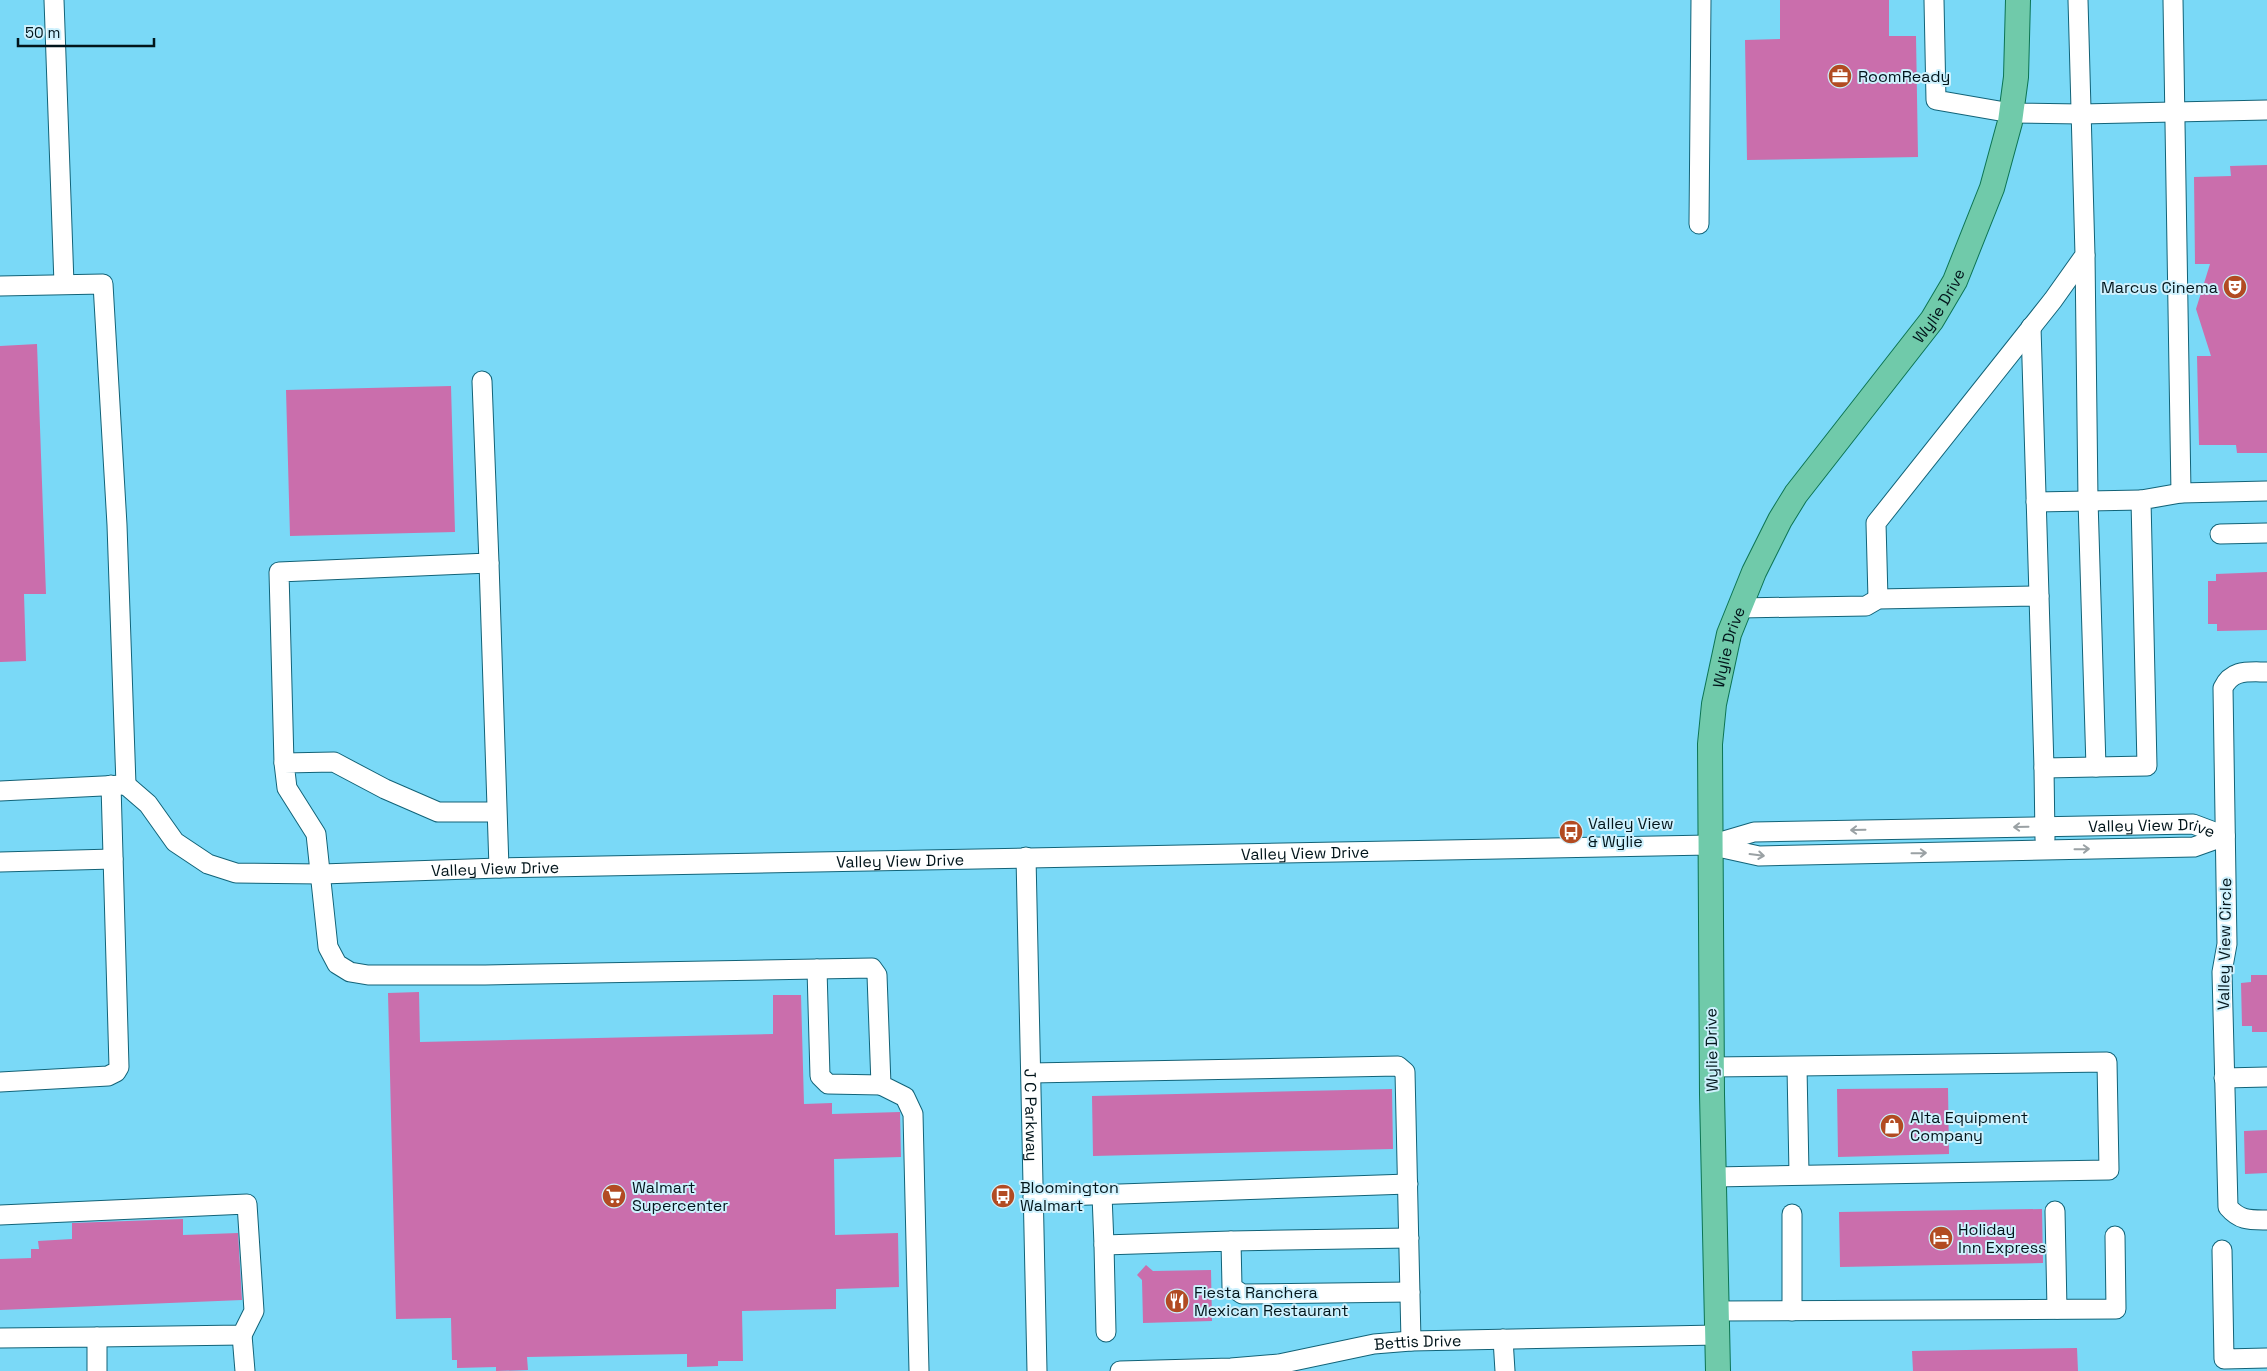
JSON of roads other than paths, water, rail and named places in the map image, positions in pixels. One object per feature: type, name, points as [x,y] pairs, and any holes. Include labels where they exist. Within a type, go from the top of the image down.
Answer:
[{"type":"main road","name":"Wylie Drive","points":[[1718,1371],[1711,1067],[1710,744],[1714,704],[1729,634],[1754,572],[1796,494],[1932,320],[1955,281],[2000,166],[2016,77],[2018,0]]},
{"type":"street","points":[[54,0],[64,284]]},
{"type":"street","points":[[1698,224],[1701,0]]},
{"type":"street","points":[[1934,0],[1936,100],[2011,113],[2081,114],[2267,110]]},
{"type":"street","points":[[2078,0],[2085,255],[2088,500],[2096,767]]},
{"type":"street","points":[[2173,0],[2181,493]]},
{"type":"street","points":[[1878,599],[1876,523],[2031,327],[2085,255]]},
{"type":"street","points":[[0,286],[103,284],[117,524],[118,785],[113,859],[119,1066],[116,1072],[108,1076],[0,1082]]},
{"type":"street","points":[[2031,327],[2046,850]]},
{"type":"street","points":[[482,380],[499,868]]},
{"type":"street","points":[[2036,502],[2142,500],[2181,493],[2267,491]]},
{"type":"street","points":[[2044,768],[2148,766],[2142,500]]},
{"type":"street","points":[[2220,534],[2267,533]]},
{"type":"street","points":[[489,563],[278,572],[284,762],[288,788],[316,834],[322,874],[324,922],[328,947],[337,964],[350,972],[359,974],[485,975],[872,968],[877,975],[881,1085]]},
{"type":"street","points":[[1740,608],[1866,606],[1878,599],[2039,596]]},
{"type":"street","name":"Valley View Circle","points":[[2267,672],[2239,672],[2228,679],[2223,688],[2227,944],[2222,972],[2228,1208],[2245,1220],[2267,1220]]},
{"type":"street","points":[[284,762],[334,762],[384,789],[438,812],[496,812]]},
{"type":"street","points":[[0,790],[118,785]]},
{"type":"street","name":"Valley View Drive","points":[[118,785],[148,804],[160,824],[175,842],[208,864],[236,872],[322,874],[499,868],[1709,845],[1758,856],[2194,847],[2225,836]]},
{"type":"street","name":"Valley View Drive","points":[[1709,845],[1754,832],[2044,826],[2192,824],[2225,836]]},
{"type":"street","name":"J C Parkway","points":[[1026,858],[1038,1371]]},
{"type":"street","points":[[0,862],[113,859]]},
{"type":"street","points":[[817,969],[820,1076],[828,1084],[881,1085],[906,1097],[913,1114],[919,1371]]},
{"type":"street","points":[[1711,1067],[2107,1062],[2109,1170],[1714,1177]]},
{"type":"street","points":[[1031,1072],[1398,1066],[1405,1072],[1412,1341]]},
{"type":"street","points":[[1797,1066],[1800,1174]]},
{"type":"street","points":[[2224,1078],[2267,1077]]},
{"type":"street","points":[[1033,1197],[1408,1184]]},
{"type":"street","points":[[1102,1195],[1106,1332]]},
{"type":"street","points":[[0,1215],[247,1204],[254,1311],[242,1335],[245,1371]]},
{"type":"street","points":[[2055,1211],[2057,1309]]},
{"type":"street","points":[[1792,1214],[1792,1311]]},
{"type":"street","points":[[1717,1311],[2116,1309],[2115,1236]]},
{"type":"street","points":[[1104,1245],[1409,1238]]},
{"type":"street","points":[[1231,1241],[1232,1287],[1242,1294],[1410,1292]]},
{"type":"street","points":[[2222,1250],[2224,1359],[2267,1358]]},
{"type":"street","points":[[0,1338],[242,1335]]},
{"type":"street","name":"Bettis Drive","points":[[1120,1371],[1250,1366],[1312,1358],[1374,1344],[1412,1341],[1717,1335]]},
{"type":"street","points":[[97,1337],[97,1371]]},
{"type":"street","points":[[1503,1339],[1505,1371]]},
{"type":"place","name":"RoomReady","points":[[1840,76]]},
{"type":"place","name":"Marcus Cinema","points":[[2235,287]]},
{"type":"place","name":"Valley View & Wylie","points":[[1571,832]]},
{"type":"place","name":"Alta Equipment Company","points":[[1892,1126]]},
{"type":"place","name":"Walmart Supercenter","points":[[614,1196]]},
{"type":"place","name":"Bloomington Walmart","points":[[1003,1196]]},
{"type":"place","name":"Holiday Inn Express","points":[[1941,1238]]},
{"type":"place","name":"Fiesta Ranchera Mexican Restaurant","points":[[1177,1301]]}]
